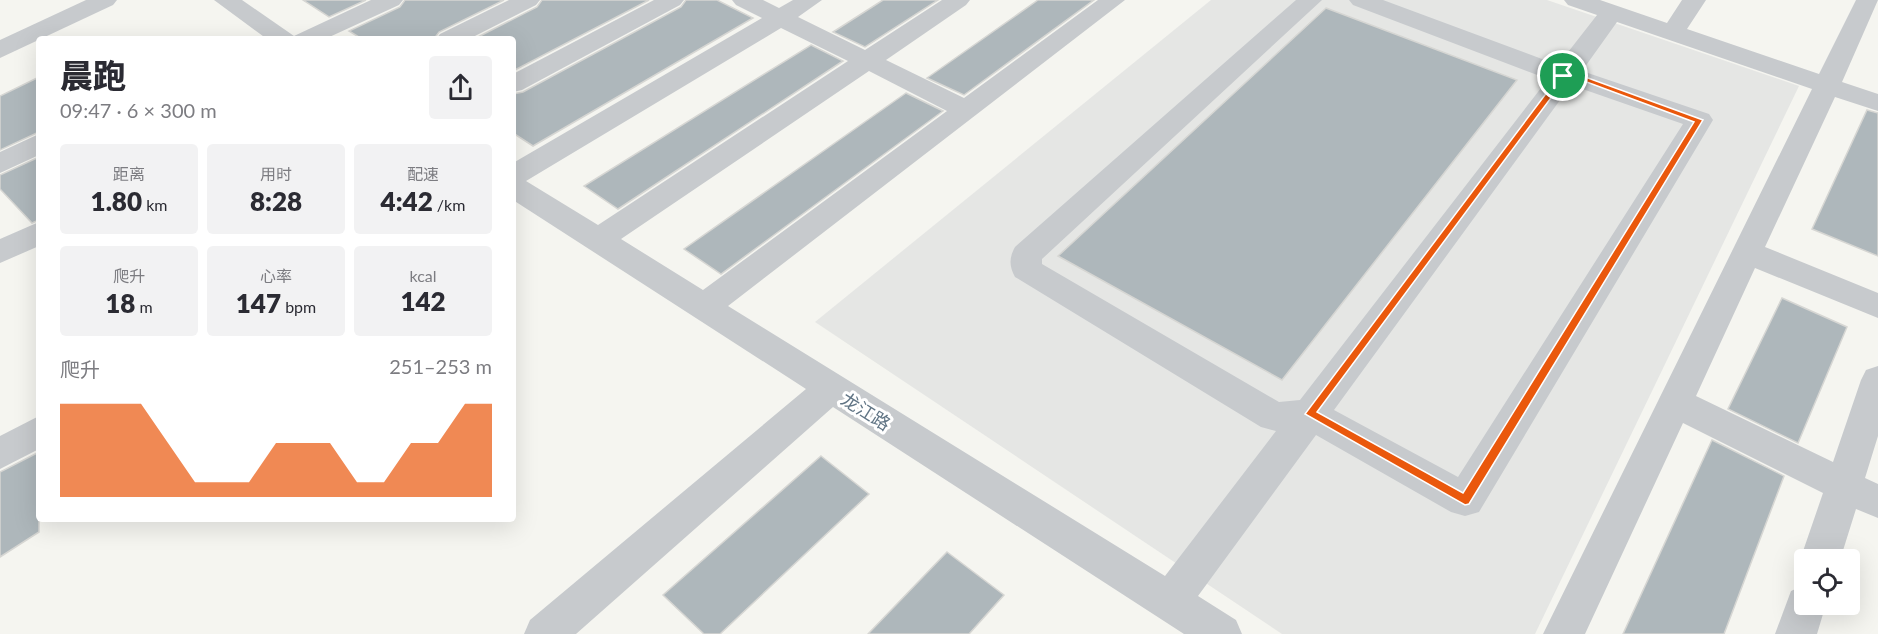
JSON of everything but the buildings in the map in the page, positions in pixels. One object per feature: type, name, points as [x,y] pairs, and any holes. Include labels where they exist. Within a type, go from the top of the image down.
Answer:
[{"type":"street","points":[[0,50],[105,0]]},
{"type":"street","points":[[312,36],[391,0]]},
{"type":"street","points":[[455,36],[528,0]]},
{"type":"street","points":[[516,82],[672,0]]},
{"type":"street","points":[[744,0],[967,110]]},
{"type":"street","points":[[516,174],[810,0]]},
{"type":"street","points":[[598,240],[958,0]]},
{"type":"street","points":[[704,307],[1113,0]]},
{"type":"street","points":[[1310,0],[1026,255],[1026,269],[1274,417],[1310,414],[1465,500],[1699,120],[1585,79],[1563,76],[1361,0]]},
{"type":"street","points":[[1576,0],[1878,103]]},
{"type":"street","points":[[1672,33],[1694,0]]},
{"type":"street","points":[[1564,634],[1868,0]]},
{"type":"street","points":[[238,2],[280,36]]},
{"type":"street","points":[[1170,601],[1612,12]]},
{"type":"street","points":[[0,164],[36,145]]},
{"type":"street","name":"龙江路","points":[[516,188],[1221,634]]},
{"type":"street","points":[[0,252],[36,235]]},
{"type":"street","points":[[1746,252],[1878,306]]},
{"type":"street","points":[[1824,549],[1878,380]]},
{"type":"street","points":[[545,634],[831,388]]},
{"type":"street","points":[[1676,403],[1878,502]]},
{"type":"street","points":[[0,454],[36,433]]},
{"type":"street","points":[[1796,634],[1802,615]]},
{"type":"shaded area","points":[[1211,0],[1547,0],[1799,86],[1535,634],[1282,634],[815,322]]},
{"type":"route","points":[[1563,76],[1585,79],[1699,120],[1465,500],[1310,414],[1563,76]]}]
